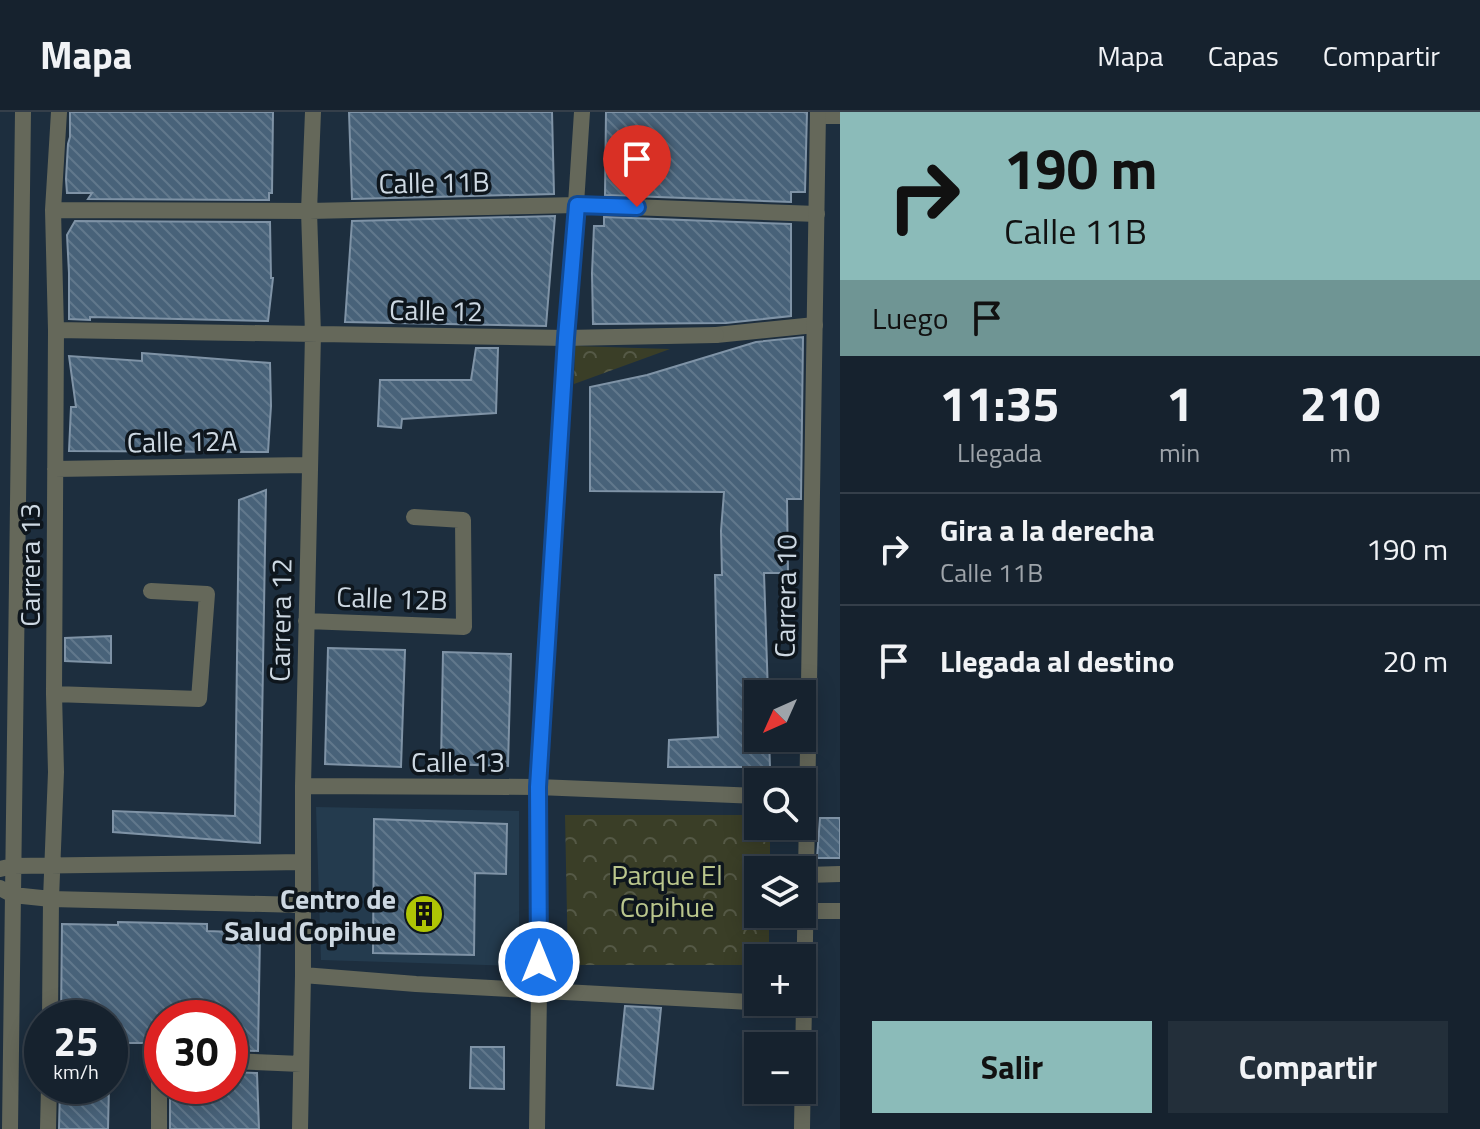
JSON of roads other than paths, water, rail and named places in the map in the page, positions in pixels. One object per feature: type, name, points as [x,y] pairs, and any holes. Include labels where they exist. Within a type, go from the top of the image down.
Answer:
[{"type":"street","name":"Carrera 13","points":[[7,1122],[6,891],[23,112]]},
{"type":"street","name":"Carrera 13","points":[[50,1000],[56,772],[53,210],[59,112]]},
{"type":"street","name":"Carrera 12","points":[[300,1129],[303,786],[313,334],[309,211],[313,112]]},
{"type":"street","points":[[537,1129],[538,787],[582,112]]},
{"type":"street","points":[[818,114],[840,116]]},
{"type":"street","name":"Carrera 10","points":[[806,768],[818,114]]},
{"type":"street","name":"Calle 11B","points":[[53,210],[309,211],[577,205],[817,214]]},
{"type":"street","name":"Calle 12","points":[[56,330],[566,338],[716,335],[815,325]]},
{"type":"street","name":"Calle 12A","points":[[55,469],[309,465]]},
{"type":"street","name":"Calle 12B","points":[[306,621],[464,627],[463,520],[414,517]]},
{"type":"street","points":[[54,694],[199,699],[207,594],[151,591]]},
{"type":"street","name":"Calle 13","points":[[303,786],[538,787],[744,795]]},
{"type":"street","points":[[7,868],[302,862]]},
{"type":"street","points":[[816,875],[840,874]]},
{"type":"street","points":[[6,891],[51,899],[302,905]]},
{"type":"street","points":[[816,911],[840,911]]},
{"type":"street","points":[[303,975],[744,1002]]},
{"type":"street","name":"Carrera 10","points":[[802,1129],[804,1016]]},
{"type":"street","points":[[248,1062],[301,1064]]},
{"type":"street","points":[[48,1129],[49,1104]]},
{"type":"street","points":[[159,1129],[160,1104]]},
{"type":"place","name":"Centro de Salud Copihue","points":[[424,914]]},
{"type":"park label","name":"Parque El Copihue","points":[[667,890]]}]
